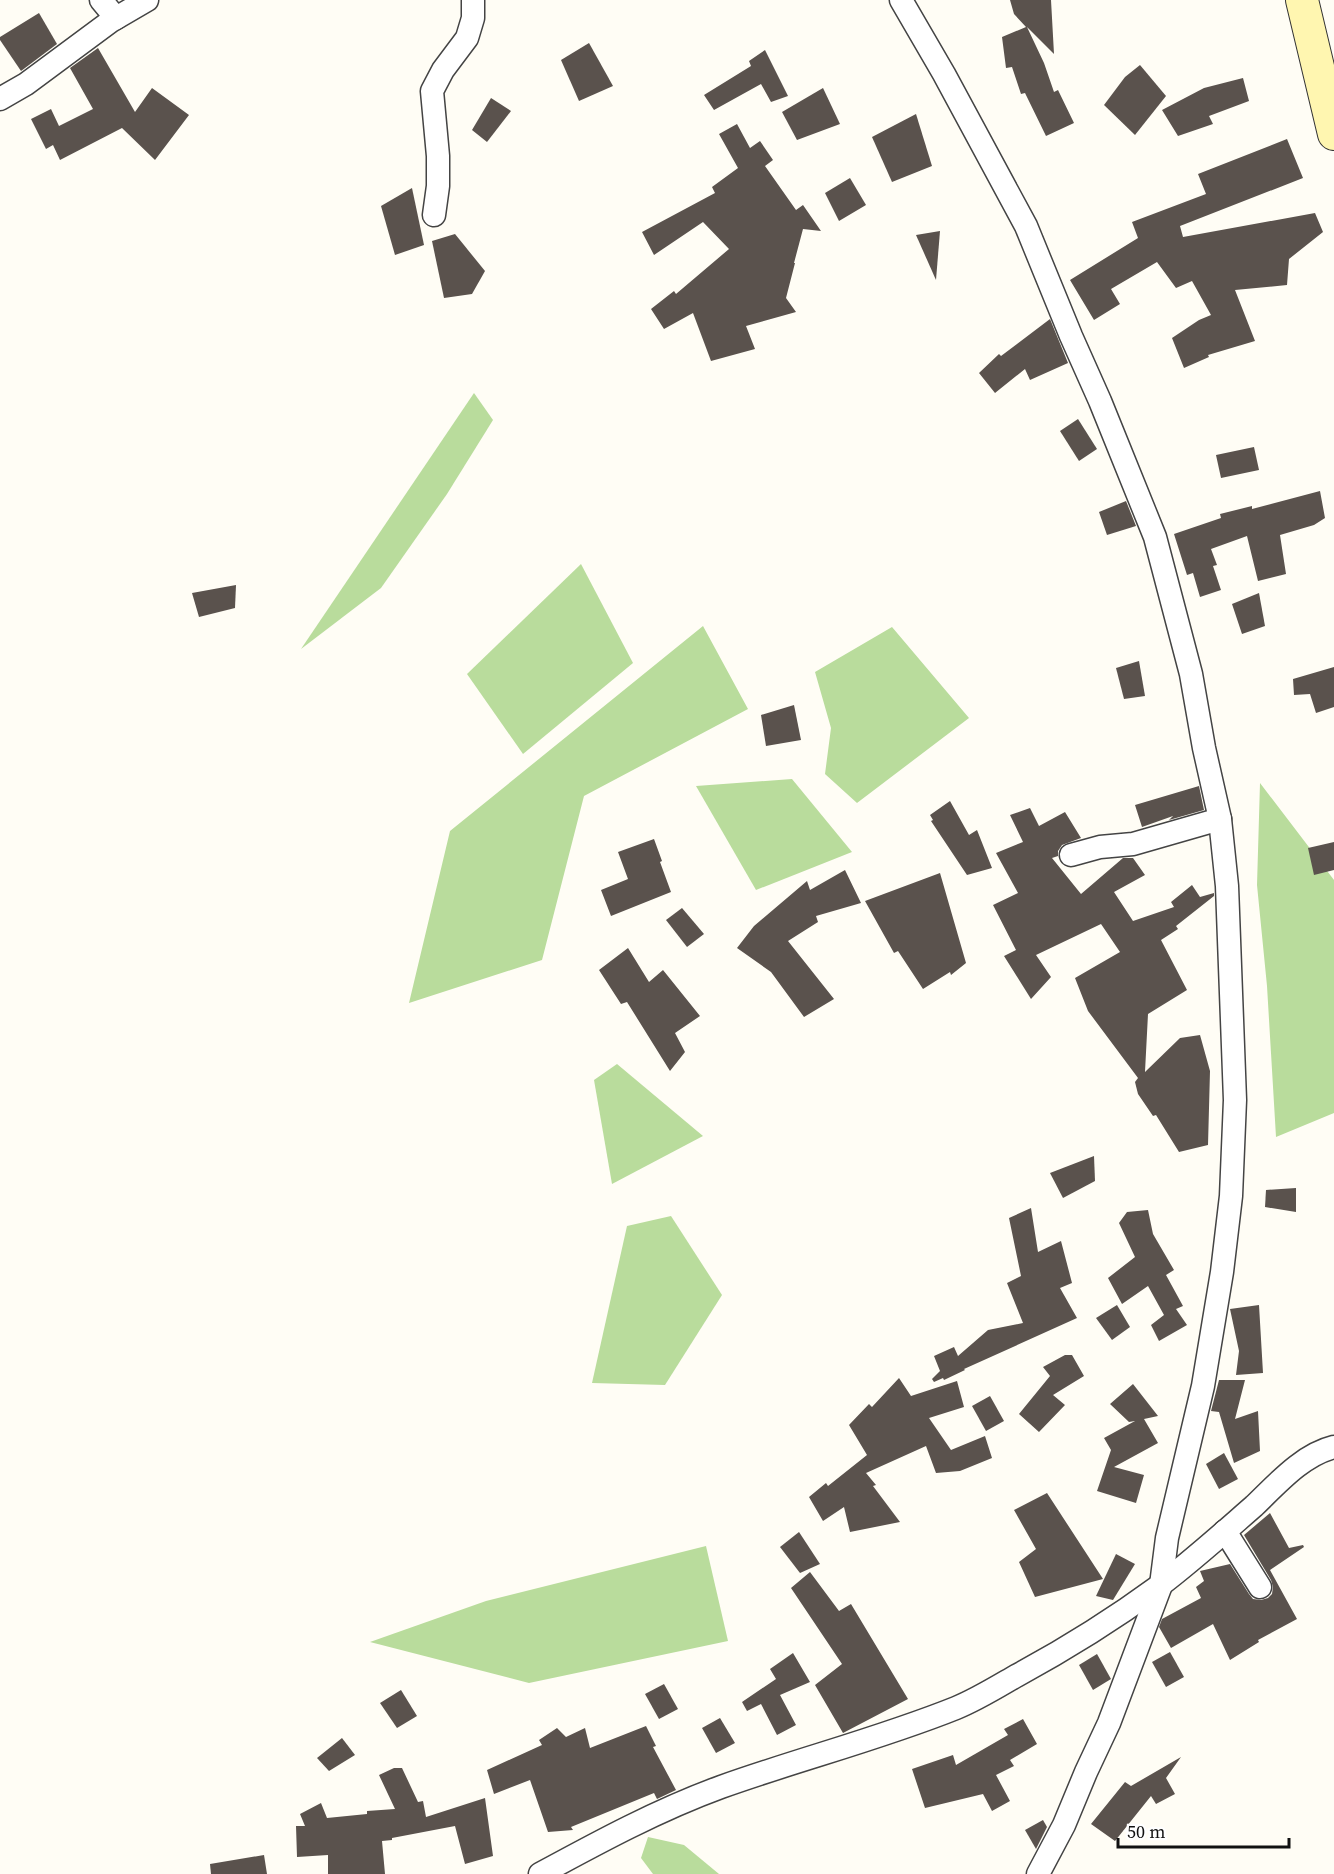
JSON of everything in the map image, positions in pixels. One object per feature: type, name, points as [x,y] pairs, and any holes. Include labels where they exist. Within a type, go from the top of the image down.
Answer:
[{"type":"main road","points":[[1302,0],[1334,134]]},
{"type":"street","points":[[101,0],[116,18]]},
{"type":"street","points":[[0,99],[26,84],[116,18],[147,0]]},
{"type":"street","points":[[434,215],[438,186],[438,156],[432,91],[443,70],[467,38],[473,18],[473,0]]},
{"type":"street","points":[[901,0],[1026,226],[1155,537],[1191,674],[1220,819],[1227,886],[1235,1100],[1230,1196],[1222,1272],[1203,1386],[1167,1538],[1161,1585],[1109,1723],[1064,1825],[1038,1874]]},
{"type":"street","points":[[1071,855],[1100,847],[1132,844],[1220,819]]},
{"type":"street","points":[[540,1874],[672,1806],[740,1780],[870,1739],[957,1708],[1053,1656],[1109,1621],[1161,1585],[1225,1532],[1300,1464],[1334,1447]]},
{"type":"street","points":[[1225,1532],[1260,1587]]},
{"type":"green space","points":[[474,393],[493,420],[447,494],[381,588],[301,649]]},
{"type":"green space","points":[[581,564],[633,663],[523,754],[467,674]]},
{"type":"green space","points":[[703,626],[748,709],[584,796],[542,960],[409,1003],[450,831]]},
{"type":"green space","points":[[892,627],[969,718],[857,803],[825,774],[831,728],[815,672]]},
{"type":"green space","points":[[792,779],[852,852],[756,890],[696,786]]},
{"type":"green space","points":[[1260,783],[1334,880],[1334,1113],[1276,1137],[1267,986],[1257,885]]},
{"type":"green space","points":[[617,1064],[703,1136],[612,1184],[594,1080]]},
{"type":"green space","points":[[671,1216],[722,1295],[665,1385],[592,1383],[627,1226]]},
{"type":"green space","points":[[706,1546],[728,1641],[529,1683],[370,1642],[486,1601]]},
{"type":"green space","points":[[648,1837],[684,1845],[719,1874],[653,1874],[641,1858]]},
{"type":"building","points":[[1010,0],[1051,0],[1054,54],[1027,27],[1044,63],[1054,92],[1058,90],[1074,123],[1046,136],[1025,93],[1021,94],[1012,67],[1006,68],[1002,37],[1026,27],[1014,14]]},
{"type":"building","points":[[39,13],[57,44],[21,71],[0,37]]},
{"type":"building","points":[[589,43],[613,86],[579,101],[561,60]]},
{"type":"building","points":[[98,48],[135,112],[152,88],[189,115],[155,160],[122,128],[60,160],[53,145],[46,149],[31,119],[51,109],[59,126],[93,109],[70,68]]},
{"type":"building","points":[[765,50],[788,96],[771,102],[761,84],[714,110],[704,95],[751,66],[749,61]]},
{"type":"building","points":[[1140,65],[1166,96],[1135,135],[1104,105],[1125,77]]},
{"type":"building","points":[[1243,78],[1249,101],[1209,116],[1213,124],[1178,136],[1162,110],[1204,88]]},
{"type":"building","points":[[823,88],[840,124],[797,140],[782,112]]},
{"type":"building","points":[[491,98],[511,111],[487,142],[472,130]]},
{"type":"building","points":[[916,114],[932,166],[892,182],[872,137]]},
{"type":"building","points":[[737,124],[750,148],[760,141],[773,160],[765,166],[796,210],[803,205],[821,231],[803,229],[786,298],[796,312],[746,326],[755,349],[711,361],[693,313],[664,329],[651,309],[674,291],[676,294],[729,249],[703,222],[654,255],[642,232],[715,193],[712,187],[738,168],[719,134]]},
{"type":"building","points":[[1287,139],[1303,178],[1180,226],[1183,237],[1315,213],[1323,232],[1289,259],[1287,285],[1235,290],[1255,341],[1208,355],[1209,357],[1184,368],[1172,338],[1211,315],[1192,281],[1176,288],[1157,262],[1111,289],[1120,304],[1094,320],[1070,280],[1138,238],[1132,222],[1206,194],[1198,174]]},
{"type":"building","points":[[850,178],[866,205],[839,221],[825,193]]},
{"type":"building","points":[[412,188],[424,245],[395,255],[381,206]]},
{"type":"building","points":[[940,231],[936,280],[916,235]]},
{"type":"building","points":[[455,234],[485,271],[472,294],[444,298],[432,241]]},
{"type":"building","points":[[1050,319],[1068,363],[1030,380],[1025,369],[995,393],[979,373],[999,354],[1001,356]]},
{"type":"building","points":[[1078,419],[1097,449],[1079,461],[1060,431]]},
{"type":"building","points":[[1254,447],[1259,470],[1221,478],[1216,455]]},
{"type":"building","points":[[1320,491],[1325,518],[1314,525],[1280,535],[1286,574],[1258,581],[1247,536],[1211,549],[1217,565],[1213,566],[1221,590],[1200,597],[1193,573],[1187,575],[1174,534],[1221,518],[1220,514],[1252,506],[1252,509]]},
{"type":"building","points":[[1126,501],[1136,526],[1107,535],[1099,512]]},
{"type":"building","points":[[236,585],[235,608],[199,617],[192,593]]},
{"type":"building","points":[[1259,593],[1265,626],[1242,634],[1232,604]]},
{"type":"building","points":[[1139,661],[1145,696],[1124,699],[1116,668]]},
{"type":"building","points":[[1334,667],[1334,707],[1316,713],[1310,694],[1294,695],[1293,679]]},
{"type":"building","points":[[794,705],[801,740],[766,746],[761,715]]},
{"type":"building","points":[[1199,786],[1204,810],[1169,820],[1173,816],[1142,827],[1135,805]]},
{"type":"building","points":[[950,801],[969,835],[977,830],[992,868],[967,875],[931,821],[933,820],[930,815]]},
{"type":"building","points":[[1030,808],[1039,826],[1065,812],[1081,838],[1062,845],[1058,856],[1052,858],[1081,894],[1123,858],[1133,858],[1145,875],[1114,892],[1133,921],[1174,907],[1171,902],[1192,885],[1200,897],[1214,893],[1214,896],[1176,926],[1178,929],[1161,940],[1187,990],[1148,1014],[1145,1072],[1180,1038],[1200,1035],[1210,1071],[1208,1145],[1179,1152],[1156,1115],[1153,1116],[1138,1094],[1135,1082],[1138,1078],[1088,1011],[1075,978],[1120,952],[1101,924],[1036,955],[1051,977],[1031,999],[1004,956],[1016,950],[993,905],[1018,893],[996,853],[1023,842],[1010,815]]},
{"type":"building","points":[[654,839],[671,892],[611,916],[601,890],[628,879],[618,852]]},
{"type":"building","points":[[1334,842],[1334,870],[1314,875],[1308,848]]},
{"type":"building","points":[[845,870],[861,903],[816,916],[818,922],[788,941],[834,999],[804,1017],[771,972],[737,948],[754,926],[807,881],[810,890]]},
{"type":"building","points":[[940,873],[966,963],[951,975],[950,972],[923,989],[898,951],[894,953],[865,901]]},
{"type":"building","points":[[682,908],[704,934],[687,947],[666,920]]},
{"type":"building","points":[[628,948],[649,982],[663,970],[700,1016],[675,1033],[685,1052],[670,1071],[627,1002],[621,1004],[599,970]]},
{"type":"building","points":[[1094,1156],[1095,1181],[1063,1198],[1050,1173]]},
{"type":"building","points":[[1296,1188],[1296,1212],[1265,1207],[1266,1190]]},
{"type":"building","points":[[1031,1208],[1038,1252],[1061,1241],[1072,1283],[1060,1288],[1077,1318],[944,1380],[943,1378],[934,1382],[932,1379],[940,1371],[934,1356],[954,1347],[958,1356],[988,1330],[1023,1323],[1007,1283],[1021,1276],[1009,1218]]},
{"type":"building","points":[[1148,1210],[1153,1234],[1174,1270],[1166,1275],[1183,1306],[1176,1309],[1187,1325],[1159,1341],[1151,1325],[1164,1315],[1148,1286],[1122,1304],[1108,1278],[1135,1257],[1119,1223],[1127,1212]]},
{"type":"building","points":[[1117,1305],[1130,1327],[1112,1340],[1096,1318]]},
{"type":"building","points":[[1259,1305],[1263,1373],[1236,1375],[1239,1351],[1230,1309]]},
{"type":"building","points":[[1065,1355],[1072,1355],[1084,1376],[1053,1395],[1065,1405],[1039,1432],[1019,1414],[1050,1376],[1043,1367]]},
{"type":"building","points":[[899,1378],[911,1396],[957,1381],[964,1407],[929,1418],[951,1450],[985,1436],[992,1458],[960,1471],[936,1473],[926,1446],[866,1473],[900,1522],[850,1532],[844,1507],[823,1521],[809,1497],[826,1483],[828,1486],[867,1455],[849,1425],[869,1404],[872,1407]]},
{"type":"building","points":[[1219,1380],[1245,1380],[1235,1419],[1258,1411],[1260,1451],[1234,1463],[1219,1412],[1211,1411]]},
{"type":"building","points":[[1133,1384],[1158,1416],[1144,1419],[1158,1443],[1114,1467],[1144,1475],[1136,1503],[1097,1491],[1111,1450],[1104,1438],[1135,1421],[1129,1422],[1110,1404]]},
{"type":"building","points":[[990,1396],[1004,1421],[986,1431],[972,1406]]},
{"type":"building","points":[[1224,1453],[1238,1479],[1219,1489],[1206,1464]]},
{"type":"building","points":[[1047,1493],[1103,1579],[1035,1597],[1019,1562],[1036,1549],[1014,1510]]},
{"type":"building","points":[[1270,1513],[1289,1548],[1303,1545],[1304,1547],[1270,1570],[1297,1619],[1258,1640],[1259,1642],[1230,1660],[1213,1624],[1171,1648],[1159,1627],[1162,1619],[1201,1598],[1196,1587],[1204,1581],[1200,1571],[1230,1564],[1253,1599],[1261,1600],[1272,1594],[1271,1580],[1244,1535]]},
{"type":"building","points":[[799,1532],[820,1564],[800,1573],[780,1547]]},
{"type":"building","points":[[1116,1554],[1135,1564],[1113,1600],[1096,1596]]},
{"type":"building","points":[[810,1572],[839,1611],[851,1604],[908,1699],[843,1733],[815,1685],[842,1664],[791,1588]]},
{"type":"building","points":[[1170,1652],[1184,1677],[1166,1687],[1152,1662]]},
{"type":"building","points":[[793,1653],[810,1682],[780,1695],[796,1725],[777,1735],[761,1704],[747,1711],[742,1702],[776,1679],[770,1669]]},
{"type":"building","points":[[1097,1654],[1111,1679],[1093,1690],[1079,1665]]},
{"type":"building","points":[[664,1684],[678,1709],[659,1719],[645,1694]]},
{"type":"building","points":[[401,1690],[417,1716],[397,1728],[380,1703]]},
{"type":"building","points":[[720,1718],[735,1743],[716,1753],[702,1728]]},
{"type":"building","points":[[1023,1719],[1037,1744],[1010,1760],[1014,1766],[996,1775],[1010,1801],[992,1811],[983,1794],[925,1808],[912,1769],[953,1755],[956,1765],[1008,1735],[1004,1729]]},
{"type":"building","points":[[646,1726],[656,1746],[653,1747],[676,1790],[657,1799],[654,1793],[571,1827],[573,1830],[548,1832],[530,1780],[494,1794],[487,1770],[542,1745],[539,1740],[557,1728],[566,1737],[585,1728],[590,1748]]},
{"type":"building","points":[[342,1738],[355,1755],[329,1771],[317,1758]]},
{"type":"building","points":[[1181,1757],[1166,1778],[1175,1794],[1156,1804],[1151,1796],[1115,1841],[1091,1824],[1125,1782],[1131,1786]]},
{"type":"building","points":[[394,1768],[402,1768],[418,1802],[423,1801],[426,1817],[485,1798],[493,1856],[465,1864],[455,1826],[382,1841],[385,1874],[328,1874],[328,1855],[297,1857],[296,1826],[305,1826],[300,1814],[321,1803],[327,1818],[395,1809],[379,1775]]},
{"type":"building","points":[[1043,1820],[1047,1827],[1036,1849],[1025,1830]]},
{"type":"building","points":[[264,1855],[267,1874],[211,1874],[210,1864]]}]
